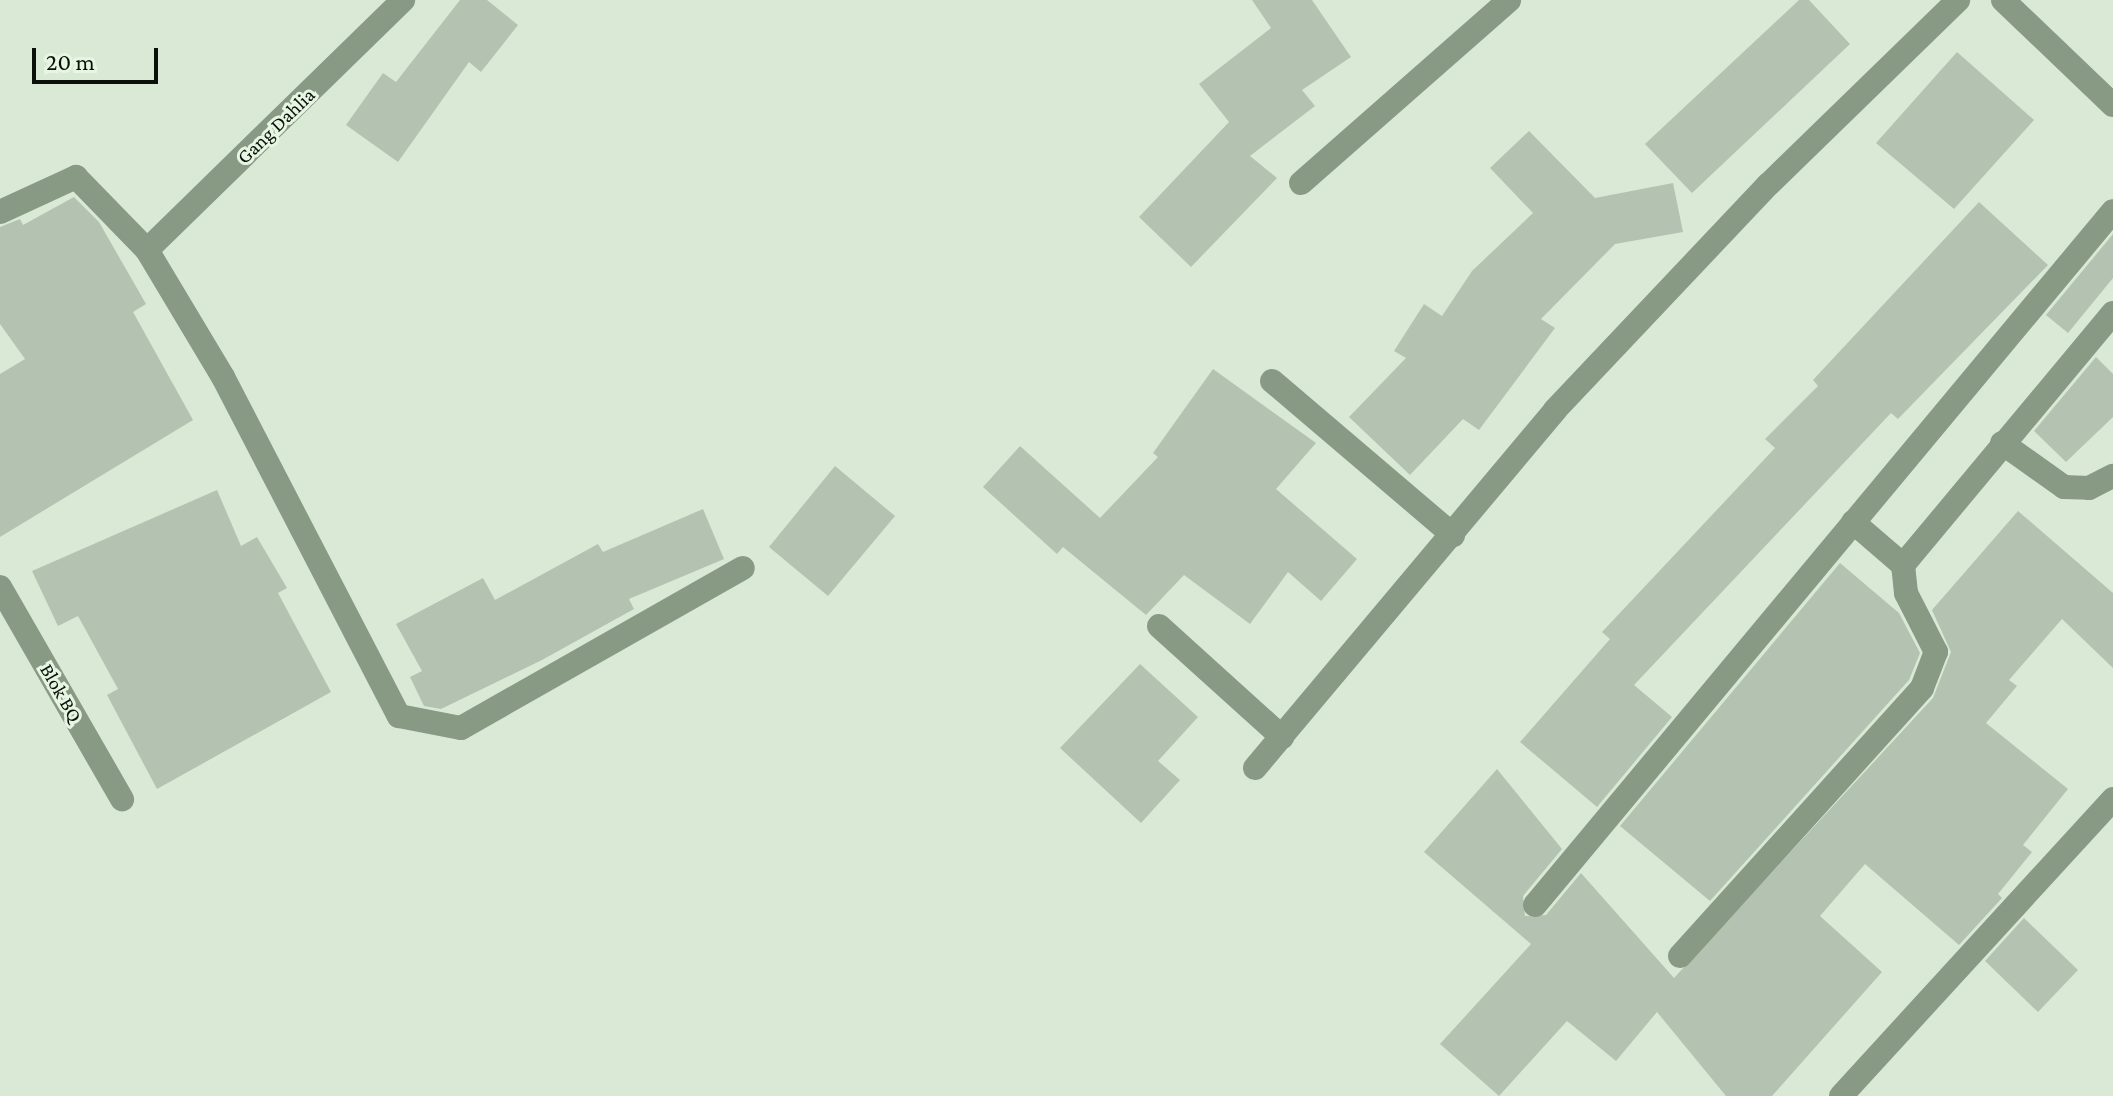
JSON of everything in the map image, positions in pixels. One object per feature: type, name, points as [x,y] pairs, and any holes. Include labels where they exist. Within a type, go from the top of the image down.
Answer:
[{"type":"street","name":"Gang Dahlia","points":[[147,250],[403,0]]},
{"type":"street","points":[[1301,183],[1509,0]]},
{"type":"street","points":[[1255,768],[1576,387],[1958,0]]},
{"type":"street","points":[[2003,0],[2113,105]]},
{"type":"street","points":[[0,212],[76,177],[147,250],[223,377],[399,716],[461,728],[743,568]]},
{"type":"street","points":[[1535,905],[2113,211]]},
{"type":"street","points":[[1903,565],[2113,313]]},
{"type":"street","points":[[1272,381],[1453,535]]},
{"type":"street","points":[[2002,443],[2064,487],[2089,488],[2113,476]]},
{"type":"street","points":[[1680,956],[1922,688],[1936,652],[1906,593],[1903,565],[1853,522]]},
{"type":"street","name":"Blok BQ","points":[[0,587],[122,799]]},
{"type":"street","points":[[1159,626],[1282,737]]},
{"type":"street","points":[[1841,1096],[2113,799]]},
{"type":"building","points":[[460,0],[487,0],[518,25],[481,72],[469,62],[398,162],[346,125],[383,73],[396,82]]},
{"type":"building","points":[[1252,0],[1312,0],[1351,57],[1302,90],[1315,106],[1250,156],[1277,178],[1191,267],[1139,217],[1229,122],[1199,84],[1271,28]]},
{"type":"building","points":[[1799,0],[1809,0],[1850,44],[1692,193],[1645,144]]},
{"type":"building","points":[[1957,52],[2034,120],[1954,209],[1876,143]]},
{"type":"building","points":[[1529,131],[1595,198],[1673,183],[1683,232],[1615,244],[1541,319],[1555,328],[1479,430],[1463,419],[1410,475],[1349,417],[1406,358],[1394,351],[1424,304],[1442,316],[1472,271],[1533,213],[1490,168]]},
{"type":"building","points":[[74,197],[99,222],[146,304],[133,312],[193,420],[0,537],[0,374],[25,359],[0,324],[0,227],[20,219],[23,225]]},
{"type":"building","points":[[1979,202],[2048,265],[1898,419],[1891,413],[1634,685],[1672,717],[1597,807],[1520,742],[1610,639],[1602,632],[1775,448],[1765,439],[1818,386],[1813,380]]},
{"type":"building","points":[[2113,234],[2113,278],[2068,333],[2046,315]]},
{"type":"building","points":[[2096,357],[2113,374],[2113,417],[2066,462],[2034,431]]},
{"type":"building","points":[[1213,369],[1316,443],[1276,489],[1357,559],[1321,601],[1288,572],[1250,624],[1184,575],[1146,615],[1063,547],[1057,554],[983,487],[1020,446],[1100,518],[1158,457],[1153,453]]},
{"type":"building","points":[[835,466],[895,516],[828,596],[769,547]]},
{"type":"building","points":[[217,490],[241,546],[257,537],[287,588],[278,593],[331,692],[157,789],[107,695],[118,689],[78,616],[58,626],[32,571]]},
{"type":"building","points":[[703,509],[724,559],[629,599],[634,609],[542,660],[441,709],[424,706],[410,677],[422,671],[396,624],[483,578],[495,600],[598,544],[603,552]]},
{"type":"building","points":[[2018,511],[2113,593],[2113,668],[2062,619],[2009,680],[2017,686],[1986,723],[2068,789],[2023,845],[2032,852],[1998,894],[2002,898],[1959,945],[1865,864],[1820,916],[1882,972],[1772,1096],[1726,1096],[1657,1012],[1616,1061],[1567,1021],[1499,1096],[1440,1044],[1531,944],[1424,852],[1497,769],[1562,849],[1523,896],[1525,916],[1546,915],[1581,873],[1674,978],[1933,698],[1951,652],[1932,610]]},
{"type":"building","points":[[1840,563],[1899,613],[1920,653],[1909,680],[1710,901],[1620,826]]},
{"type":"building","points":[[1140,664],[1198,717],[1158,761],[1180,780],[1141,823],[1060,748]]},
{"type":"building","points":[[2024,918],[2078,970],[2038,1012],[1985,961]]}]
